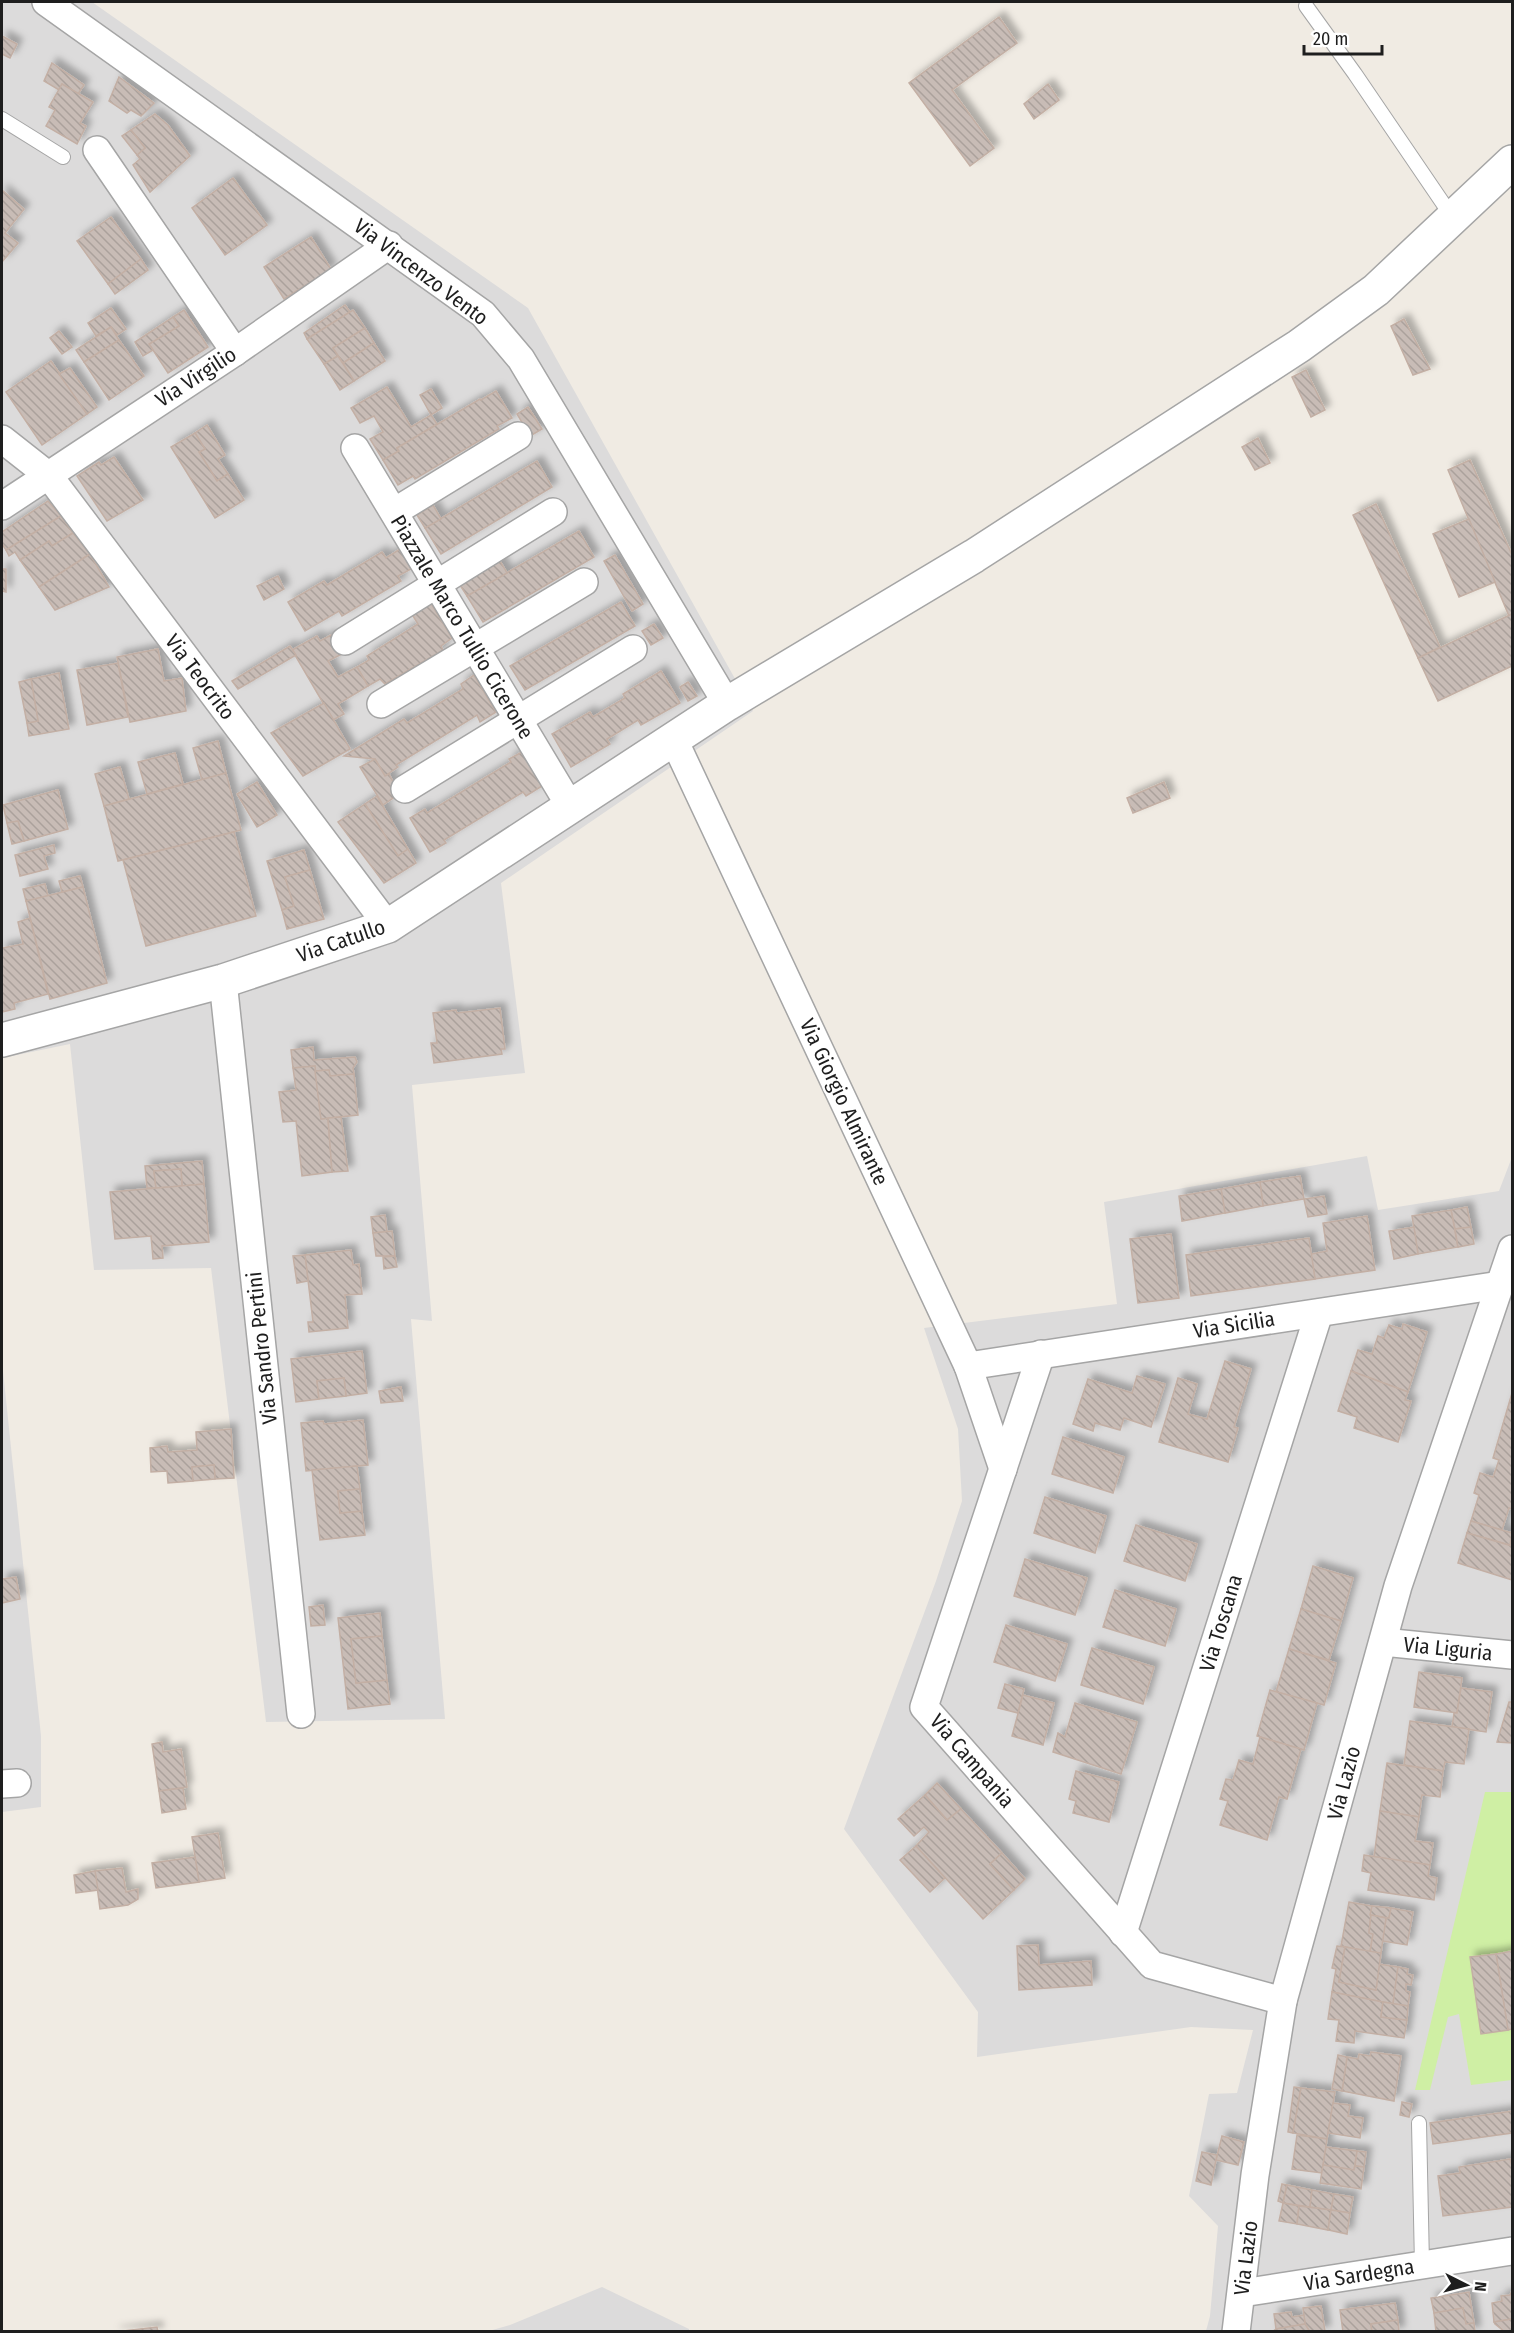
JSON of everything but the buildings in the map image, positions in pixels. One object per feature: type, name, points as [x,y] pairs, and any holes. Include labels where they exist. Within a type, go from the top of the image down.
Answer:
[{"type":"street","name":"Via Vincenzo Vento","points":[[46,2],[483,314],[520,359],[727,704]]},
{"type":"street","points":[[97,150],[234,352]]},
{"type":"street","name":"Via Catullo","points":[[2,1040],[223,981],[388,926],[727,704],[974,556],[1299,346],[1376,290],[1512,162]]},
{"type":"street","name":"Via Virgilio","points":[[2,506],[389,246]]},
{"type":"street","points":[[394,512],[519,436]]},
{"type":"street","name":"Via Teocrito","points":[[2,439],[49,476],[388,926]]},
{"type":"street","name":"Piazzale Marco Tullio Cicerone","points":[[355,448],[570,806]]},
{"type":"street","points":[[345,640],[553,512]]},
{"type":"street","points":[[381,704],[584,582]]},
{"type":"street","points":[[405,789],[633,649]]},
{"type":"street","name":"Via Giorgio Almirante","points":[[674,740],[968,1366],[1003,1469]]},
{"type":"street","name":"Via Sandro Pertini","points":[[223,981],[301,1714]]},
{"type":"street","name":"Via Lazio","points":[[1236,2331],[1255,2175],[1284,2001],[1398,1586],[1512,1249]]},
{"type":"street","name":"Via Sicilia","points":[[968,1366],[1500,1285]]},
{"type":"street","name":"Via Toscana","points":[[1123,1933],[1319,1312]]},
{"type":"street","name":"Via Campania","points":[[1041,1354],[924,1707],[1152,1965],[1284,2001]]},
{"type":"street","name":"Via Liguria","points":[[1383,1642],[1512,1655]]},
{"type":"street","name":"Via Sardegna","points":[[1242,2293],[1512,2252]]},
{"type":"lane","points":[[1306,6],[1453,218]]},
{"type":"lane","points":[[2,119],[63,157]]},
{"type":"lane","points":[[1419,2123],[1422,2265]]},
{"type":"shaded area","points":[[2,2],[92,2],[528,308],[753,711],[501,883],[525,1073],[412,1085],[432,1321],[411,1319],[445,1719],[266,1722],[211,1268],[94,1270],[70,1044],[2,1058]]},
{"type":"shaded area","points":[[1367,1156],[1378,1210],[1499,1191],[1512,1157],[1512,2331],[1206,2331],[1210,2316],[1218,2226],[1189,2196],[1209,2094],[1237,2093],[1253,2030],[1191,2027],[977,2057],[978,2012],[844,1829],[936,1581],[962,1501],[958,1429],[924,1328],[1117,1304],[1104,1202]]},
{"type":"shaded area","points":[[2,1361],[41,1736],[41,1807],[2,1812]]},
{"type":"shaded area","points":[[602,2287],[689,2331],[489,2331],[510,2325]]},
{"type":"green space","points":[[1485,1792],[1512,1792],[1512,1951],[1470,1958],[1481,2033],[1512,2029],[1512,2080],[1471,2085],[1459,2014],[1448,2017],[1430,2090],[1415,2090]]}]
